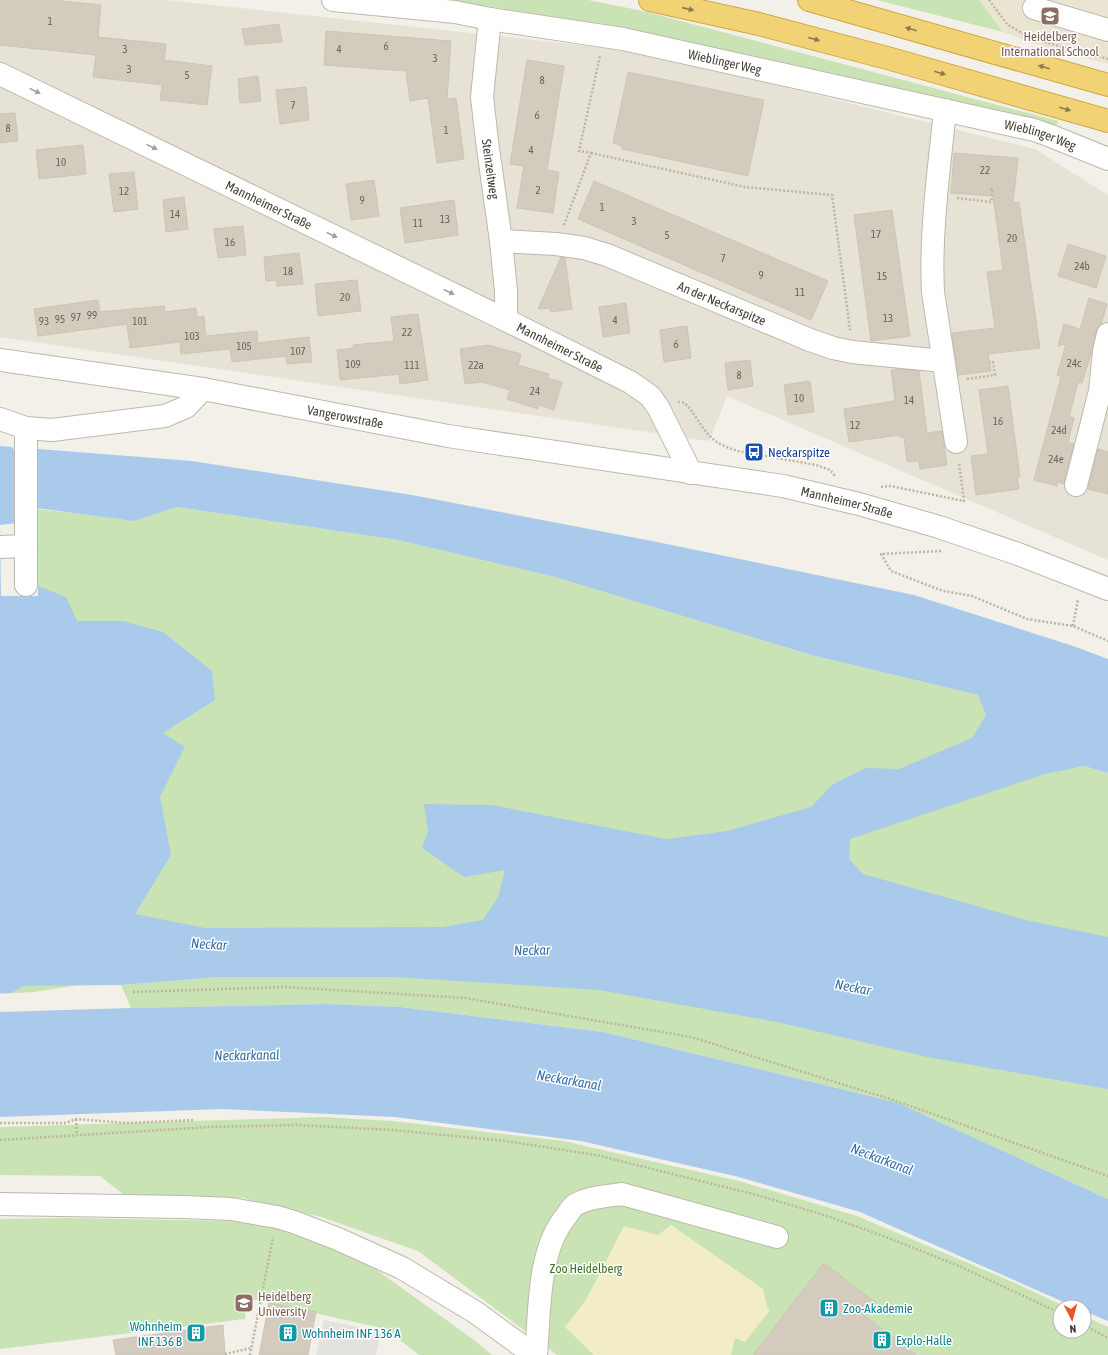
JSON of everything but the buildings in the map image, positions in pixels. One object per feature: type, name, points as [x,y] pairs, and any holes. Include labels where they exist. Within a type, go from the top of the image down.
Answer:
[{"type":"highway","points":[[650,0],[759,24],[891,59],[1108,121]]},
{"type":"highway","points":[[809,0],[1108,85]]},
{"type":"street","name":"Wieblinger Weg","points":[[333,0],[454,12],[490,19],[623,39],[1034,130],[1108,159]]},
{"type":"street","points":[[1034,8],[1100,28]]},
{"type":"street","name":"Steinzeitweg","points":[[490,19],[482,97],[501,241],[506,291],[506,320]]},
{"type":"street","name":"Mannheimer Straße","points":[[0,74],[506,320],[630,382],[650,396],[658,407],[691,473],[783,486],[859,504],[938,527],[1018,554],[1108,589]]},
{"type":"street","points":[[944,110],[936,196],[932,271],[933,292],[956,442]]},
{"type":"street","name":"An der Neckarspitze","points":[[501,241],[556,244],[584,248],[607,255],[832,348],[945,371]]},
{"type":"street","points":[[1076,485],[1100,391],[1104,351],[1108,334]]},
{"type":"street","name":"Vangerowstraße","points":[[0,360],[203,389],[448,436],[691,473]]},
{"type":"street","points":[[0,419],[26,428],[52,430],[165,416],[186,407],[203,389]]},
{"type":"street","points":[[26,428],[26,585]]},
{"type":"street","points":[[0,547],[26,546]]},
{"type":"street","points":[[535,1355],[541,1288],[547,1256],[558,1225],[575,1205],[596,1198],[622,1194],[777,1237]]},
{"type":"street","points":[[0,1204],[223,1208],[277,1217],[338,1239],[402,1268],[475,1312],[535,1355]]},
{"type":"path","points":[[989,0],[1007,24],[1030,38],[1108,59]]},
{"type":"path","points":[[604,36],[579,151],[745,187],[832,196],[852,352]]},
{"type":"path","points":[[556,244],[591,153]]},
{"type":"path","points":[[936,196],[991,202],[993,189],[989,188]]},
{"type":"path","points":[[945,371],[995,375],[993,362],[990,362]]},
{"type":"path","points":[[650,396],[684,403],[690,409],[703,429],[713,439],[726,447],[738,451],[816,465],[830,470],[859,504],[878,488],[890,486],[964,501],[956,442]]},
{"type":"path","points":[[945,551],[881,554],[891,571],[943,591],[972,596],[1027,619],[1073,626],[1108,641]]},
{"type":"path","points":[[1073,626],[1079,594]]},
{"type":"path","points":[[133,992],[286,987],[465,998],[691,1037],[893,1100],[1108,1176]]},
{"type":"path","points":[[76,1118],[77,1136]]},
{"type":"path","points":[[0,1123],[66,1123],[76,1118],[127,1123],[193,1120]]},
{"type":"path","points":[[0,1140],[210,1127],[296,1125],[393,1130],[490,1140],[596,1155],[757,1195],[824,1215],[886,1237],[958,1266],[1052,1309]]},
{"type":"path","points":[[250,1355],[277,1217]]},
{"type":"path","points":[[1092,1329],[1108,1338]]},
{"type":"path","points":[[225,1354],[251,1348]]},
{"type":"shaded area","points":[[0,0],[167,0],[608,48],[780,86],[1035,149],[1108,195],[1108,560],[727,396],[709,441],[0,337]]},
{"type":"shaded area","name":"Heidelberg International School","points":[[979,0],[1108,0],[1108,64],[1052,50],[1003,32]]},
{"type":"shaded area","points":[[324,1320],[381,1332],[376,1355],[316,1355]]},
{"type":"green space","points":[[449,0],[588,0],[643,11],[1058,121],[1055,130],[963,106],[641,31]]},
{"type":"green space","points":[[877,0],[979,0],[1003,32]]},
{"type":"green space","points":[[0,505],[138,520],[177,507],[398,540],[555,577],[811,655],[978,695],[1075,768],[1084,766],[1108,773],[1108,1199],[898,1103],[603,1032],[400,1007],[328,1004],[131,1008],[121,985],[219,977],[201,972],[91,983],[34,992],[0,994]]},
{"type":"green space","name":"Zoo Heidelberg","points":[[324,1117],[393,1121],[563,1141],[739,1181],[857,1216],[1013,1282],[1052,1300],[1052,1339],[1092,1339],[1092,1320],[1108,1327],[1108,1355],[557,1355],[418,1251],[321,1217],[243,1198],[128,1198],[100,1176],[0,1175],[0,1127]]},
{"type":"green space","name":"Heidelberg University","points":[[67,1218],[239,1221],[280,1229],[367,1263],[474,1340],[492,1355],[419,1355],[386,1329],[247,1298],[245,1319],[0,1349],[0,1219]]},
{"type":"sand","points":[[671,1225],[763,1289],[767,1307],[770,1310],[745,1342],[735,1338],[731,1355],[594,1355],[565,1327],[586,1300],[624,1226],[658,1235]]},
{"type":"water","name":"Neckar","points":[[0,446],[192,461],[412,495],[652,541],[914,595],[1073,646],[1108,659],[1108,773],[1084,766],[1045,774],[850,839],[849,859],[863,874],[1026,920],[1108,937],[1108,1089],[927,1057],[777,1022],[599,990],[394,977],[219,977],[121,985],[24,986],[11,993],[0,993]],"holes":[[[177,507],[398,540],[555,577],[811,655],[978,695],[986,715],[972,738],[899,769],[866,768],[833,784],[811,807],[727,831],[666,839],[492,805],[424,804],[428,831],[422,848],[464,877],[505,870],[498,897],[483,920],[443,927],[205,928],[135,914],[171,855],[160,797],[185,747],[163,733],[215,700],[212,671],[163,632],[123,621],[77,621],[66,597],[38,586],[36,508],[135,521]]]},
{"type":"water","name":"Neckarkanal","points":[[328,1004],[400,1007],[603,1032],[898,1103],[1108,1199],[1108,1321],[1092,1314],[1092,1299],[1057,1299],[860,1212],[739,1177],[581,1141],[395,1117],[222,1109],[0,1117],[0,1012]]},
{"type":"pier","points":[[9,444],[23,445],[36,508],[38,596],[1,596],[0,525],[17,523],[15,451]]},
{"type":"place","name":"Heidelberg International School","points":[[1050,16]]},
{"type":"place","name":"Neckarspitze","points":[[754,452]]},
{"type":"place","name":"Heidelberg University","points":[[244,1303]]},
{"type":"place","name":"Zoo-Akademie","points":[[829,1308]]},
{"type":"place","name":"Wohnheim INF 136 B","points":[[196,1333]]},
{"type":"place","name":"Wohnheim INF 136 A","points":[[288,1333]]},
{"type":"place","name":"Explo-Halle","points":[[882,1340]]}]
